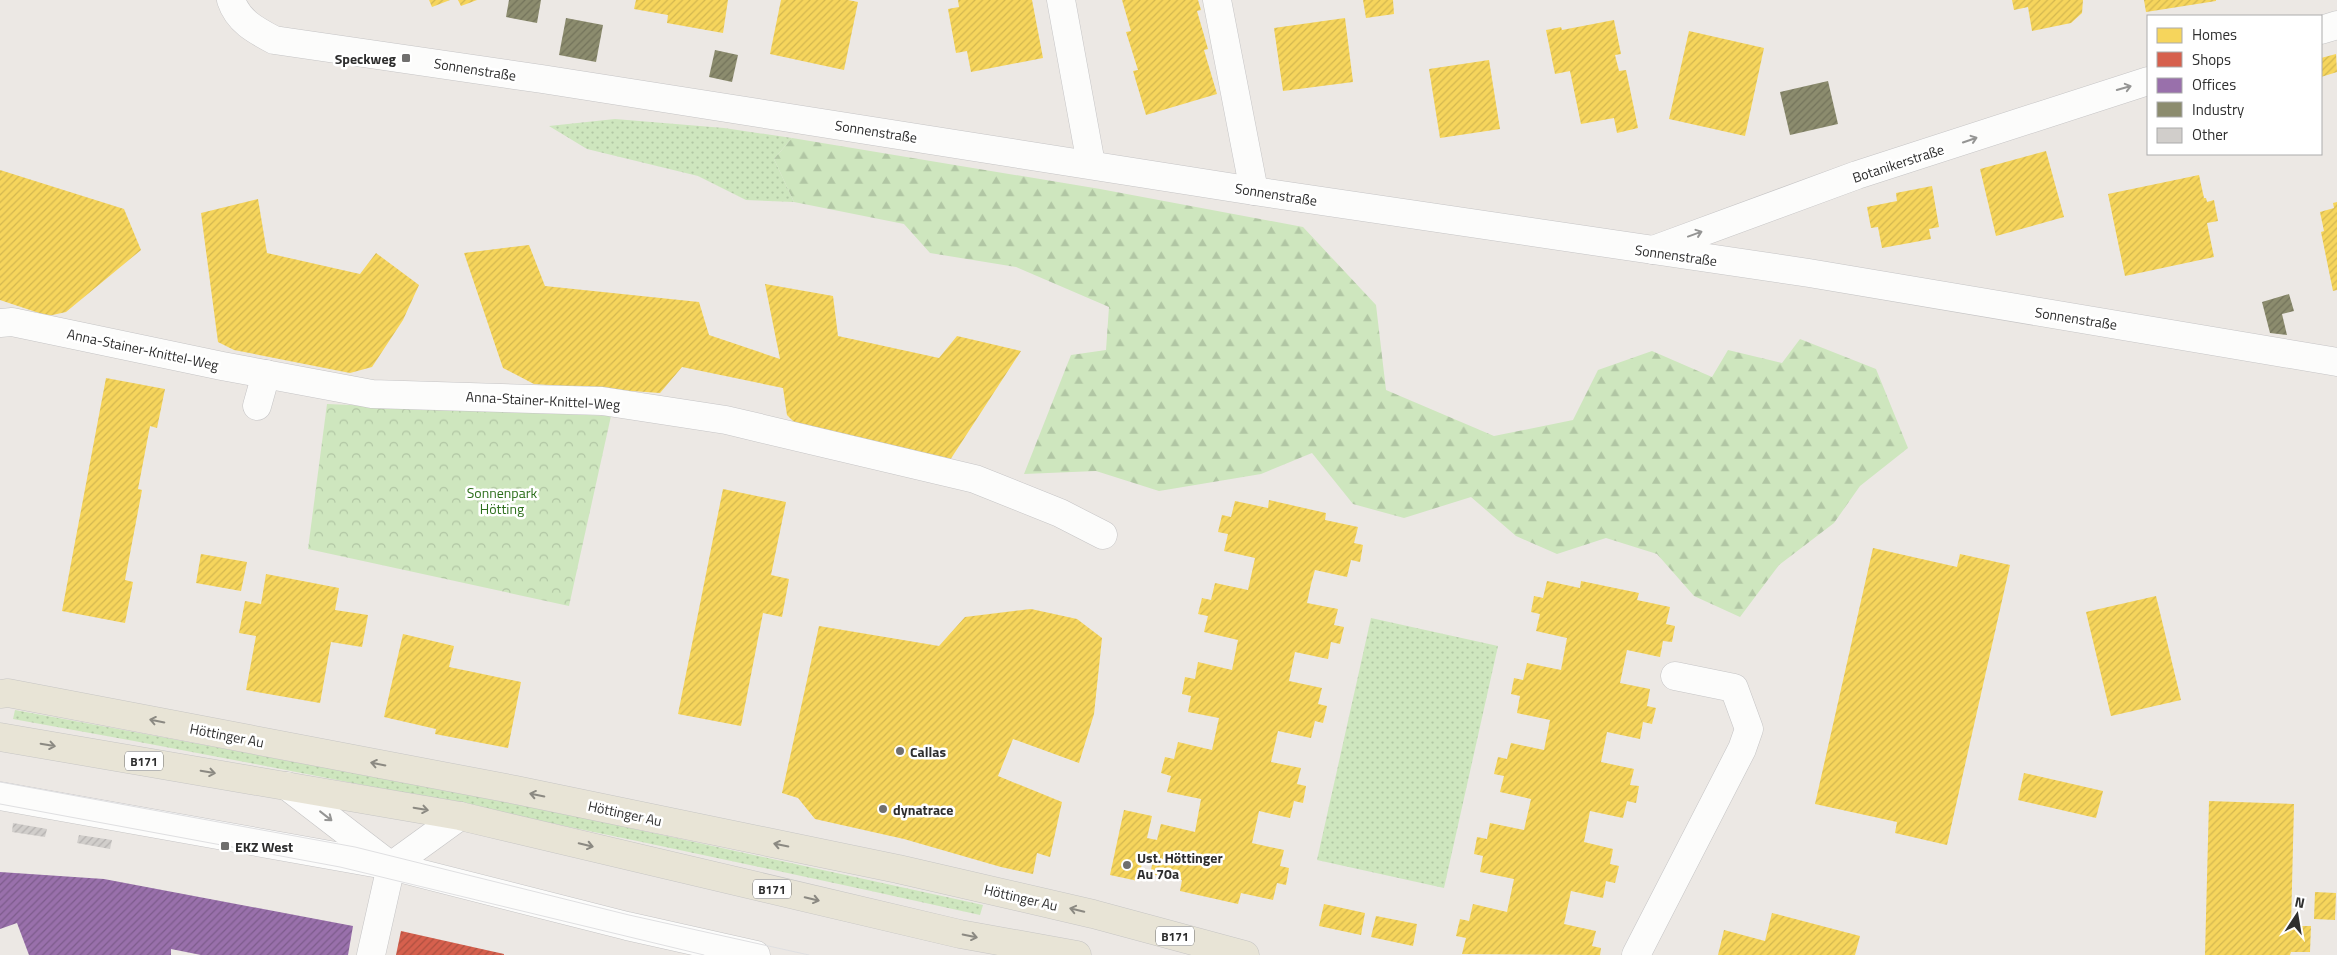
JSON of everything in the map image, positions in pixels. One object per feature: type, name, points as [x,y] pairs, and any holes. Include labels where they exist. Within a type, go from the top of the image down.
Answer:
[{"type":"main road","name":"Höttinger Au","points":[[0,694],[18,694],[516,790],[898,869],[1124,922],[1236,953]]},
{"type":"main road","name":"B171","points":[[0,737],[460,816],[1016,949],[1077,955]]},
{"type":"main road","points":[[1124,922],[1159,942],[1171,955]]},
{"type":"main road","points":[[1197,955],[1236,953]]},
{"type":"street","name":"Sonnenstraße","points":[[231,0],[234,9],[250,28],[274,40],[1091,164],[1254,191],[1809,274],[2337,362]]},
{"type":"street","points":[[1061,0],[1091,164]]},
{"type":"street","points":[[1217,0],[1254,191]]},
{"type":"street","points":[[2322,30],[2337,25]]},
{"type":"street","name":"Botanikerstraße","points":[[1649,251],[1857,176],[2147,81]]},
{"type":"street","name":"Anna-Stainer-Knittel-Weg","points":[[0,323],[12,322],[372,394],[602,400],[726,420],[975,479],[1060,513],[1104,535]]},
{"type":"street","points":[[257,406],[266,374]]},
{"type":"street","points":[[1636,955],[1742,749],[1749,729],[1734,688],[1675,676]]},
{"type":"street","points":[[287,786],[391,866]]},
{"type":"street","points":[[0,796],[391,866],[626,926],[756,955]]},
{"type":"street","points":[[371,955],[391,866],[460,816]]},
{"type":"green space","points":[[615,119],[724,128],[792,138],[774,159],[794,202],[746,200],[698,176],[587,149],[549,126]]},
{"type":"green space","points":[[792,138],[1100,189],[1303,227],[1376,305],[1386,390],[1494,436],[1573,420],[1598,370],[1652,351],[1712,377],[1728,350],[1782,363],[1800,339],[1876,369],[1908,448],[1860,486],[1834,523],[1779,565],[1740,617],[1694,596],[1657,554],[1606,538],[1557,554],[1516,536],[1471,497],[1404,518],[1353,504],[1312,453],[1261,474],[1159,491],[1096,471],[1024,474],[1071,355],[1106,350],[1109,307],[1016,267],[930,253],[904,224],[794,202],[774,159]]},
{"type":"green space","name":"Sonnenpark Hötting","points":[[327,404],[611,416],[569,606],[308,549]]},
{"type":"green space","points":[[1371,618],[1498,646],[1444,888],[1317,860]]},
{"type":"green space","points":[[15,710],[507,801],[983,905],[980,915],[498,812],[256,764],[13,719]]},
{"type":"building: Homes","points":[[429,0],[450,0],[432,7]]},
{"type":"building: Homes","points":[[458,0],[477,0],[461,6]]},
{"type":"building: Homes","points":[[636,0],[728,0],[723,33],[667,23],[668,15],[634,9]]},
{"type":"building: Homes","points":[[781,0],[848,0],[858,2],[844,70],[770,54]]},
{"type":"building: Homes","points":[[958,0],[1032,0],[1043,58],[971,72],[967,51],[956,53],[948,9],[959,7]]},
{"type":"building: Homes","points":[[1122,0],[1198,0],[1201,10],[1197,11],[1208,49],[1204,50],[1217,94],[1146,115],[1133,71],[1138,70],[1126,32],[1131,31]]},
{"type":"building: Homes","points":[[1363,0],[1393,0],[1394,14],[1366,18]]},
{"type":"building: Homes","points":[[2012,0],[2083,0],[2082,13],[2071,23],[2032,31],[2028,7],[2014,10]]},
{"type":"building: Homes","points":[[2144,0],[2216,0],[2216,1],[2146,12]]},
{"type":"building: Homes","points":[[1345,18],[1353,82],[1283,91],[1274,28]]},
{"type":"building: Homes","points":[[1614,20],[1621,54],[1615,55],[1619,71],[1626,70],[1638,128],[1617,133],[1614,118],[1581,124],[1570,71],[1555,74],[1546,30],[1561,27],[1562,30]]},
{"type":"building: Homes","points":[[1689,31],[1764,48],[1745,136],[1669,119]]},
{"type":"building: Homes","points":[[2336,54],[2337,72],[2322,77],[2322,58]]},
{"type":"building: Homes","points":[[1489,60],[1500,129],[1440,138],[1429,69]]},
{"type":"building: Homes","points":[[2046,151],[2064,217],[1996,236],[1980,169]]},
{"type":"building: Homes","points":[[0,170],[124,209],[141,250],[66,312],[48,316],[0,300]]},
{"type":"building: Homes","points":[[2199,175],[2204,198],[2206,198],[2207,202],[2214,200],[2218,221],[2207,223],[2214,257],[2125,276],[2108,194]]},
{"type":"building: Homes","points":[[1932,186],[1939,227],[1929,229],[1931,239],[1882,248],[1878,227],[1871,228],[1867,207],[1897,201],[1896,193]]},
{"type":"building: Homes","points":[[258,199],[267,253],[360,274],[376,253],[419,285],[403,320],[372,367],[350,373],[234,350],[218,342],[201,213]]},
{"type":"building: Homes","points":[[2337,202],[2337,290],[2333,291],[2321,232],[2324,231],[2320,212],[2334,208],[2333,203]]},
{"type":"building: Homes","points":[[529,245],[545,286],[699,302],[709,335],[780,359],[765,284],[833,296],[838,336],[939,358],[957,336],[1021,351],[950,460],[804,432],[787,415],[783,388],[682,367],[660,393],[534,384],[503,368],[464,253]]},
{"type":"building: Homes","points":[[106,378],[165,389],[157,428],[150,426],[138,489],[142,490],[125,580],[133,582],[125,623],[62,611]]},
{"type":"building: Homes","points":[[723,489],[786,502],[771,575],[789,579],[782,617],[763,613],[741,726],[678,714]]},
{"type":"building: Homes","points":[[1269,500],[1326,513],[1325,520],[1358,527],[1354,543],[1363,545],[1360,562],[1351,560],[1347,577],[1315,570],[1311,584],[1307,603],[1338,609],[1334,625],[1344,627],[1340,644],[1331,642],[1328,659],[1295,652],[1289,681],[1322,688],[1318,704],[1327,706],[1323,723],[1315,721],[1311,738],[1278,731],[1271,762],[1301,768],[1297,784],[1306,786],[1303,803],[1294,801],[1290,818],[1259,811],[1252,843],[1284,850],[1280,866],[1289,868],[1286,885],[1277,883],[1273,900],[1241,893],[1238,904],[1180,891],[1182,880],[1150,874],[1154,857],[1144,855],[1138,881],[1110,875],[1124,810],[1152,816],[1147,838],[1157,840],[1161,824],[1195,832],[1201,799],[1167,792],[1171,776],[1161,773],[1165,757],[1174,759],[1178,742],[1212,750],[1219,718],[1188,712],[1191,696],[1182,694],[1185,677],[1195,679],[1198,662],[1232,670],[1238,640],[1204,632],[1208,616],[1198,614],[1202,598],[1211,600],[1215,583],[1248,590],[1255,558],[1224,551],[1228,534],[1218,532],[1222,515],[1231,517],[1235,501],[1268,508]]},
{"type":"building: Homes","points":[[1873,548],[1957,567],[1960,554],[2010,565],[1947,845],[1895,833],[1897,822],[1815,804]]},
{"type":"building: Homes","points":[[201,554],[247,562],[241,591],[196,583]]},
{"type":"building: Homes","points":[[266,574],[339,588],[335,610],[368,615],[362,647],[331,642],[320,703],[246,690],[256,636],[239,633],[245,601],[261,604]]},
{"type":"building: Homes","points":[[1547,581],[1580,588],[1581,581],[1639,593],[1637,600],[1670,607],[1666,624],[1675,626],[1672,642],[1663,641],[1660,657],[1627,650],[1620,683],[1650,689],[1647,706],[1656,708],[1652,724],[1643,722],[1640,739],[1607,732],[1601,762],[1634,769],[1630,785],[1639,786],[1636,803],[1627,801],[1623,818],[1590,811],[1584,842],[1613,849],[1610,864],[1619,866],[1615,883],[1606,881],[1603,898],[1571,891],[1564,924],[1596,931],[1592,946],[1601,948],[1600,955],[1462,954],[1466,938],[1456,936],[1460,919],[1469,921],[1473,904],[1507,912],[1514,879],[1480,872],[1483,856],[1474,854],[1477,837],[1487,839],[1490,823],[1524,830],[1531,799],[1500,792],[1504,776],[1494,774],[1498,757],[1507,759],[1511,743],[1544,750],[1550,720],[1517,713],[1520,696],[1511,694],[1514,678],[1523,680],[1527,663],[1561,670],[1567,638],[1536,631],[1540,614],[1531,612],[1534,596],[1543,598]]},
{"type":"building: Homes","points":[[2156,596],[2181,700],[2111,716],[2086,612]]},
{"type":"building: Homes","name":"Callas","points":[[1031,609],[1077,619],[1102,638],[1094,714],[1079,763],[1013,739],[998,776],[1062,802],[1050,857],[1037,853],[1033,874],[1001,867],[904,839],[815,819],[798,798],[782,793],[819,626],[939,646],[965,617]]},
{"type":"building: Homes","points":[[403,634],[454,646],[449,667],[521,682],[508,748],[435,734],[436,729],[384,717]]},
{"type":"building: Homes","points":[[2024,773],[2103,791],[2096,818],[2018,800]]},
{"type":"building: Homes","points":[[2209,801],[2294,804],[2291,926],[2311,926],[2310,952],[2291,952],[2290,955],[2205,955]]},
{"type":"building: Homes","points":[[2315,892],[2336,893],[2335,920],[2314,919]]},
{"type":"building: Homes","points":[[1324,904],[1365,913],[1361,935],[1319,926]]},
{"type":"building: Homes","points":[[1772,913],[1860,936],[1855,955],[1718,955],[1724,930],[1765,941]]},
{"type":"building: Homes","points":[[1376,916],[1417,924],[1413,946],[1371,937]]},
{"type":"building: Shops","points":[[401,931],[504,954],[504,955],[396,955]]},
{"type":"building: Offices","points":[[0,872],[104,879],[353,926],[348,955],[201,955],[171,949],[171,955],[29,955],[17,923],[0,929]]},
{"type":"building: Industry","points":[[509,0],[541,0],[537,23],[506,17]]},
{"type":"building: Industry","points":[[566,18],[603,25],[596,62],[559,55]]},
{"type":"building: Industry","points":[[715,50],[738,55],[732,82],[709,77]]},
{"type":"building: Industry","points":[[1828,81],[1838,124],[1790,135],[1780,92]]},
{"type":"building: Industry","points":[[2289,294],[2294,311],[2282,314],[2287,335],[2270,333],[2262,302]]},
{"type":"building: Other","points":[[13,823],[47,829],[45,837],[12,832]]},
{"type":"building: Other","points":[[79,835],[112,840],[110,849],[77,843]]},
{"type":"tram line","points":[[0,782],[355,847],[629,915],[809,955]]},
{"type":"tram line","points":[[0,804],[340,867],[704,955]]},
{"type":"place","name":"Speckweg","points":[[406,58]]},
{"type":"place","name":"Callas","points":[[900,751]]},
{"type":"place","name":"dynatrace","points":[[883,809]]},
{"type":"place","name":"EKZ West","points":[[225,846]]},
{"type":"place","name":"Ust. Höttinger Au 70a","points":[[1127,865]]}]
